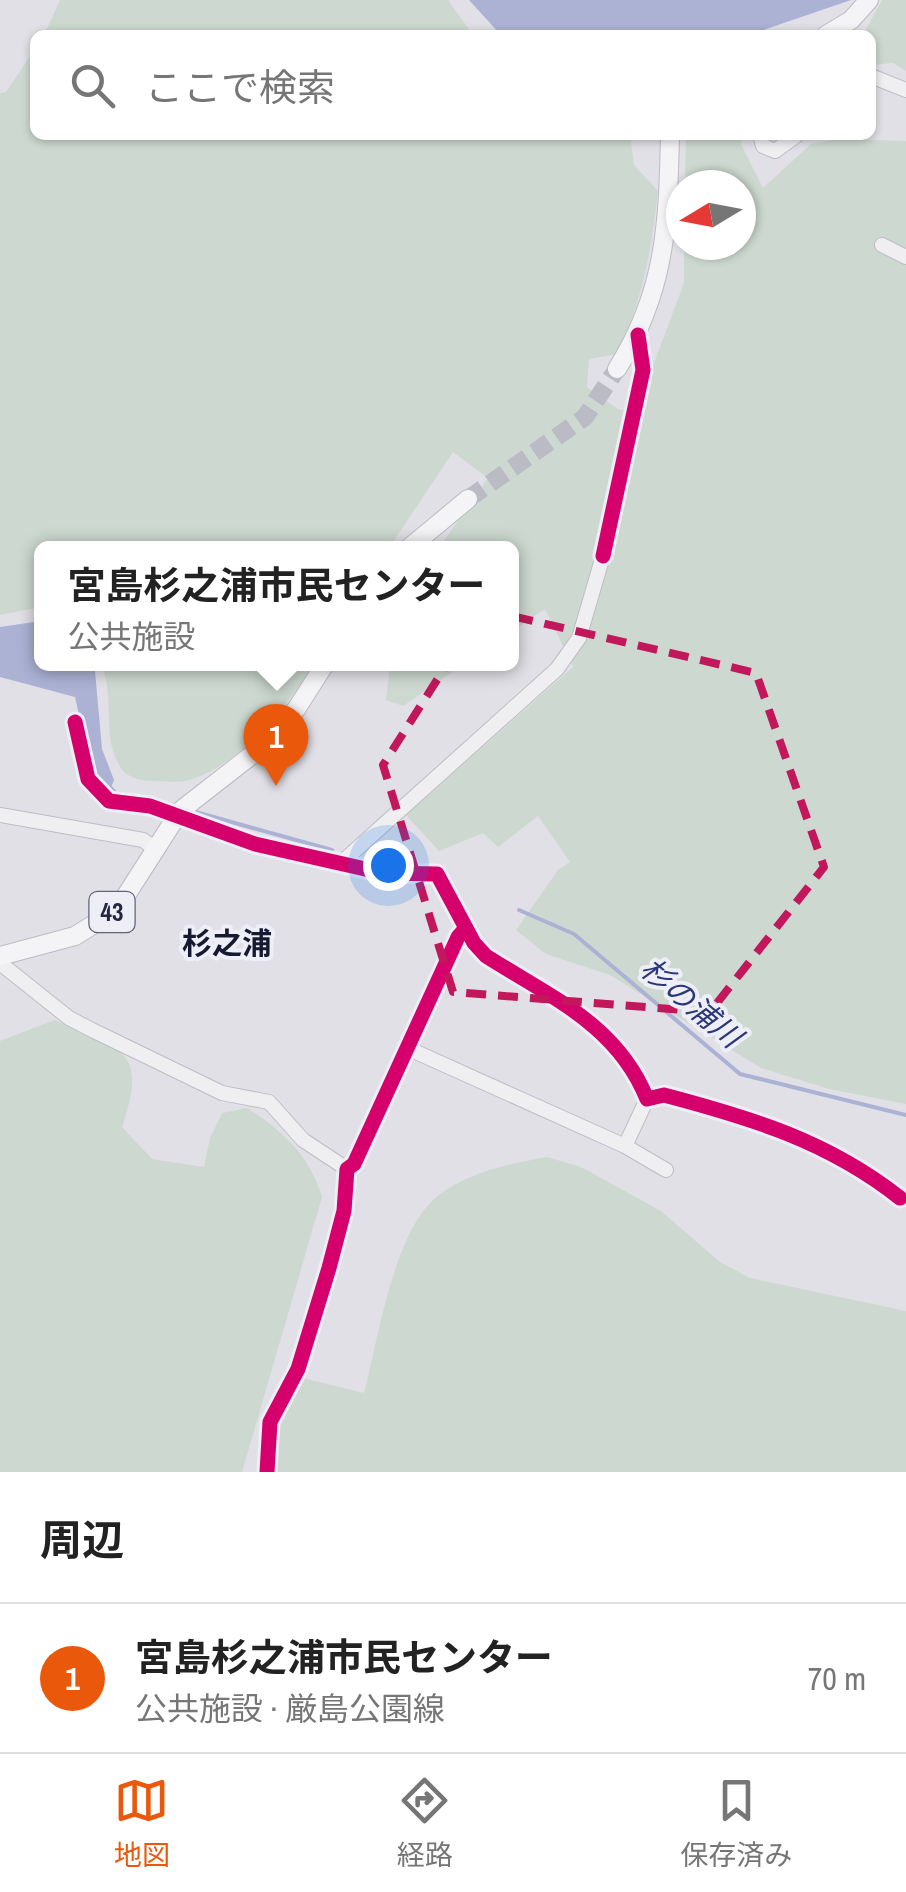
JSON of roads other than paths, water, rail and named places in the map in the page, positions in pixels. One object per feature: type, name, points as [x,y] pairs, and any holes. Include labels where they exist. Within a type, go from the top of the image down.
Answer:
[{"type":"main road","points":[[849,28],[870,0]]},
{"type":"main road","points":[[617,369],[654,300],[668,227],[670,140]]},
{"type":"main road","points":[[417,541],[468,499]]},
{"type":"main road","name":"43","points":[[0,957],[74,936],[97,924],[125,897],[177,814],[270,740],[298,708],[320,671]]},
{"type":"street","points":[[876,78],[906,90]]},
{"type":"street","points":[[761,140],[763,146],[774,151],[790,140]]},
{"type":"street","points":[[882,245],[906,257]]},
{"type":"street","points":[[341,863],[557,669],[579,638],[603,556]]},
{"type":"street","points":[[75,722],[88,779],[101,796],[177,814],[255,844],[383,873],[437,874],[486,956],[580,1011],[614,1043],[647,1099]]},
{"type":"street","points":[[0,815],[143,840],[154,848]]},
{"type":"street","points":[[347,1169],[354,1164],[466,928]]},
{"type":"street","points":[[0,957],[6,968],[80,1024],[222,1093],[269,1102],[303,1140],[347,1169]]},
{"type":"street","points":[[407,1048],[625,1146],[666,1170]]},
{"type":"street","points":[[647,1099],[664,1095],[790,1131],[864,1170],[900,1198]]},
{"type":"street","points":[[625,1146],[647,1099]]},
{"type":"street","points":[[266,1472],[270,1422],[298,1369],[329,1268],[344,1210],[347,1169]]},
{"type":"water","points":[[469,0],[851,0],[764,30],[496,30]]},
{"type":"water","points":[[34,622],[34,671],[95,671],[102,749],[114,780],[108,795],[92,772],[75,697],[0,677],[0,627]]},
{"type":"waterway","name":"杉の浦川","points":[[111,788],[120,798]]},
{"type":"waterway","name":"杉の浦川","points":[[153,801],[178,806]]},
{"type":"waterway","name":"杉の浦川","points":[[192,811],[332,850]]},
{"type":"waterway","name":"杉の浦川","points":[[519,910],[574,934],[740,1074],[906,1115]]},
{"type":"tunnel","points":[[468,499],[585,417],[617,369]]},
{"type":"place","name":"宮島杉之浦市民センター","points":[[276,786]]},
{"type":"district","name":"杉之浦","points":[[227,944]]}]
